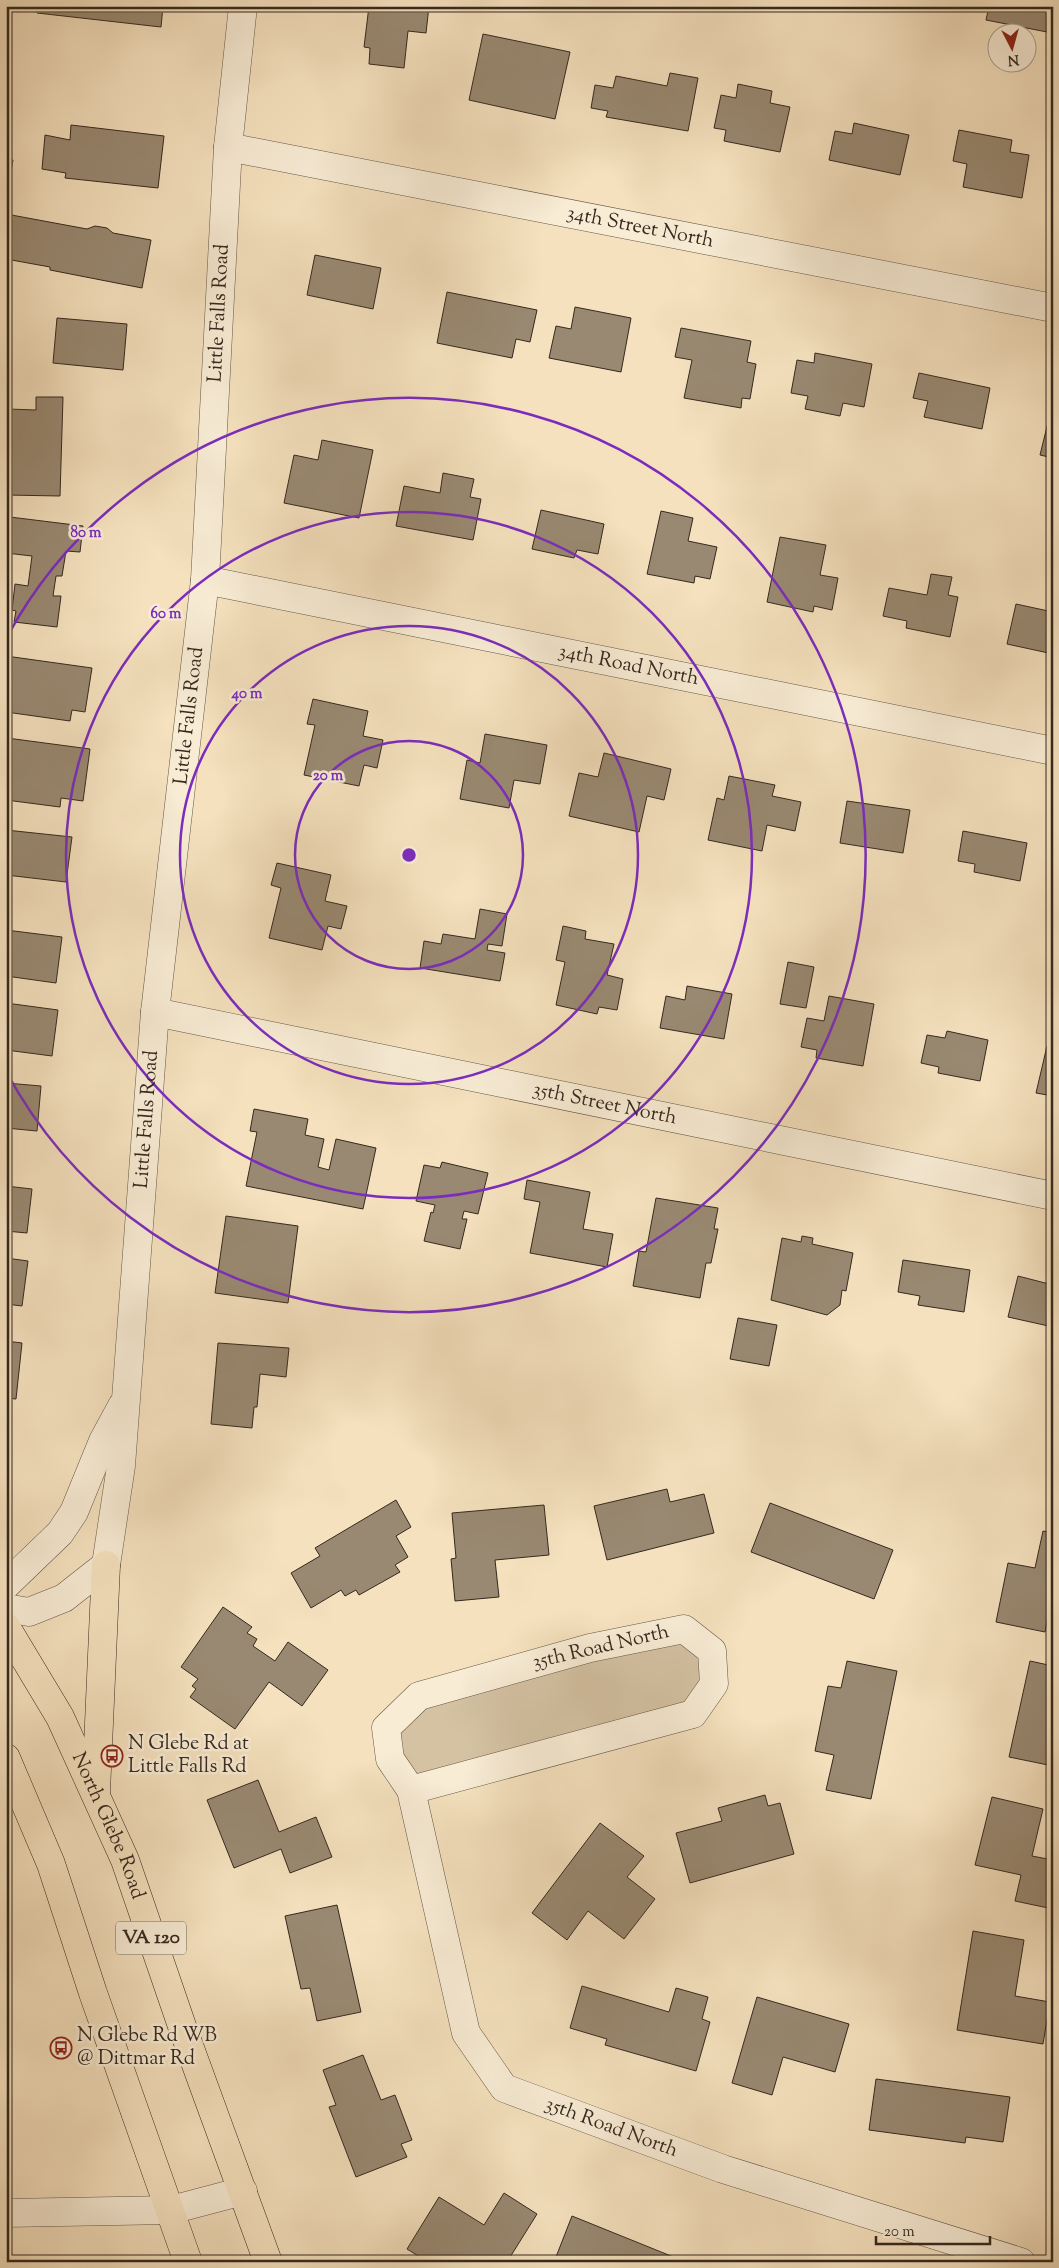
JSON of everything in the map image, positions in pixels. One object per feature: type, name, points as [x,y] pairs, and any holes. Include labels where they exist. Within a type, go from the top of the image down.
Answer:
[{"type":"main road","points":[[96,1795],[106,1565]]},
{"type":"main road","name":"North Glebe Road","points":[[6,1627],[60,1718],[125,1860],[182,2029],[268,2262]]},
{"type":"main road","points":[[6,1758],[51,1864],[92,1993],[188,2262]]},
{"type":"street","name":"Little Falls Road","points":[[106,1565],[121,1466],[155,1012],[205,580],[228,146],[243,6]]},
{"type":"street","name":"34th Street North","points":[[228,146],[1053,308]]},
{"type":"street","name":"34th Road North","points":[[205,580],[1053,751]]},
{"type":"street","name":"35th Street North","points":[[155,1012],[1053,1196]]},
{"type":"street","name":"Little Falls Road","points":[[6,1585],[60,1533],[74,1512],[103,1441],[127,1396]]},
{"type":"street","points":[[6,1608],[29,1612],[64,1598],[106,1565]]},
{"type":"street","name":"35th Road North","points":[[411,1790],[693,1714],[714,1684],[712,1651],[684,1629],[590,1648],[419,1696],[386,1728],[390,1759],[411,1790],[466,2032],[504,2088],[723,2169],[1021,2262]]},
{"type":"street","points":[[6,2214],[171,2210],[243,2191]]},
{"type":"shaded area","points":[[684,1629],[712,1651],[693,1714],[411,1790],[386,1728],[419,1696]]},
{"type":"building","points":[[38,6],[163,6],[161,27],[37,13]]},
{"type":"building","points":[[369,6],[429,6],[426,33],[408,31],[404,68],[369,64],[370,48],[364,47]]},
{"type":"building","points":[[989,6],[1053,6],[1047,32],[1036,30],[1036,22],[996,22],[986,20]]},
{"type":"building","points":[[483,34],[570,52],[555,119],[469,100]]},
{"type":"building","points":[[670,73],[698,78],[688,131],[606,117],[608,111],[591,108],[595,85],[613,88],[616,76],[667,86]]},
{"type":"building","points":[[738,84],[772,91],[770,103],[790,107],[780,152],[724,141],[726,130],[714,128],[721,95],[736,98]]},
{"type":"building","points":[[854,123],[909,135],[900,175],[829,160],[835,131],[852,134]]},
{"type":"building","points":[[71,125],[164,136],[158,188],[65,178],[66,173],[42,169],[45,135],[70,140]]},
{"type":"building","points":[[959,130],[1012,140],[1010,152],[1029,155],[1022,198],[963,187],[967,164],[953,161]]},
{"type":"building","points":[[6,158],[13,160],[8,191],[6,190]]},
{"type":"building","points":[[6,214],[87,229],[95,226],[107,228],[113,233],[151,240],[142,288],[50,270],[50,267],[6,259],[9,243],[6,242]]},
{"type":"building","points":[[315,255],[381,268],[373,309],[307,295]]},
{"type":"building","points":[[447,292],[537,310],[530,342],[516,339],[512,358],[437,343]]},
{"type":"building","points":[[575,307],[631,318],[621,372],[549,358],[556,326],[571,329]]},
{"type":"building","points":[[57,318],[127,324],[123,370],[53,363]]},
{"type":"building","points":[[681,328],[751,341],[747,362],[756,364],[750,399],[742,398],[741,408],[684,398],[692,360],[675,357]]},
{"type":"building","points":[[815,353],[872,364],[864,407],[843,403],[840,416],[805,409],[808,396],[791,393],[797,360],[814,363]]},
{"type":"building","points":[[919,373],[990,388],[982,429],[924,417],[928,401],[913,398]]},
{"type":"building","points":[[36,397],[63,397],[60,496],[6,495],[6,406],[8,406],[8,409],[36,410]]},
{"type":"building","points":[[1053,402],[1053,458],[1040,455]]},
{"type":"building","points":[[322,440],[373,450],[359,518],[284,503],[294,455],[318,460]]},
{"type":"building","points":[[443,473],[474,479],[470,497],[481,499],[473,540],[396,526],[404,486],[440,493]]},
{"type":"building","points":[[541,510],[604,524],[598,554],[577,550],[574,558],[532,549]]},
{"type":"building","points":[[661,511],[693,518],[688,541],[717,547],[710,579],[695,576],[694,583],[647,574]]},
{"type":"building","points":[[10,517],[83,526],[80,552],[66,551],[62,576],[56,576],[53,596],[61,596],[57,627],[14,622],[16,611],[12,610],[15,584],[28,586],[32,556],[6,553]]},
{"type":"building","points":[[780,537],[826,545],[820,575],[838,578],[832,610],[814,606],[813,612],[767,602]]},
{"type":"building","points":[[931,574],[952,577],[948,595],[958,597],[950,637],[906,628],[907,621],[883,616],[889,588],[927,595]]},
{"type":"building","points":[[1016,604],[1053,612],[1053,654],[1007,644]]},
{"type":"building","points":[[6,656],[92,668],[85,712],[72,710],[70,721],[6,712]]},
{"type":"building","points":[[313,699],[368,711],[363,736],[383,740],[377,768],[364,765],[359,786],[304,775],[315,725],[307,724]]},
{"type":"building","points":[[485,734],[547,745],[540,784],[514,780],[509,808],[460,799],[467,760],[480,763]]},
{"type":"building","points":[[7,738],[90,749],[83,801],[61,798],[60,807],[6,800]]},
{"type":"building","points":[[604,753],[671,769],[664,800],[647,796],[639,832],[569,816],[579,773],[598,777]]},
{"type":"building","points":[[729,776],[775,785],[772,796],[801,802],[795,831],[767,825],[762,851],[708,840],[717,798],[724,800]]},
{"type":"building","points":[[847,801],[910,810],[903,853],[840,843]]},
{"type":"building","points":[[6,830],[72,837],[66,882],[6,875]]},
{"type":"building","points":[[963,831],[1027,843],[1020,881],[974,872],[975,864],[958,861]]},
{"type":"building","points":[[277,863],[331,875],[325,901],[347,906],[341,929],[328,926],[322,950],[269,938],[281,888],[271,885]]},
{"type":"building","points":[[480,909],[507,914],[502,946],[488,944],[487,950],[505,953],[500,981],[420,968],[424,941],[441,944],[443,934],[475,939]]},
{"type":"building","points":[[563,926],[586,931],[585,939],[614,944],[607,975],[623,979],[617,1010],[599,1007],[597,1014],[556,1005],[565,962],[556,960]]},
{"type":"building","points":[[6,930],[62,937],[56,983],[6,976]]},
{"type":"building","points":[[788,962],[814,967],[806,1008],[780,1004]]},
{"type":"building","points":[[687,986],[732,994],[724,1039],[660,1028],[666,996],[685,1000]]},
{"type":"building","points":[[829,996],[874,1004],[863,1066],[816,1058],[817,1050],[801,1047],[807,1018],[824,1021]]},
{"type":"building","points":[[6,1003],[58,1010],[52,1056],[6,1050]]},
{"type":"building","points":[[947,1031],[988,1040],[980,1081],[938,1073],[939,1067],[921,1063],[927,1035],[945,1038]]},
{"type":"building","points":[[1047,1046],[1053,1047],[1053,1096],[1036,1093]]},
{"type":"building","points":[[6,1083],[41,1086],[37,1131],[6,1128]]},
{"type":"building","points":[[254,1109],[308,1119],[305,1135],[324,1139],[318,1167],[329,1170],[336,1139],[376,1148],[363,1209],[246,1186],[257,1132],[250,1131]]},
{"type":"building","points":[[442,1162],[488,1173],[478,1214],[464,1211],[462,1219],[467,1219],[460,1249],[424,1241],[431,1212],[433,1213],[435,1205],[416,1201],[424,1165],[440,1168]]},
{"type":"building","points":[[527,1180],[590,1192],[583,1229],[613,1234],[607,1267],[530,1253],[540,1202],[524,1199]]},
{"type":"building","points":[[6,1186],[32,1189],[27,1233],[6,1231]]},
{"type":"building","points":[[656,1198],[718,1208],[714,1229],[718,1229],[711,1263],[706,1263],[700,1298],[633,1286],[639,1251],[646,1252]]},
{"type":"building","points":[[226,1216],[298,1226],[288,1303],[215,1293]]},
{"type":"building","points":[[802,1236],[813,1238],[812,1244],[853,1253],[846,1291],[842,1290],[840,1305],[827,1315],[771,1300],[782,1238],[801,1242]]},
{"type":"building","points":[[6,1258],[28,1261],[22,1306],[6,1304]]},
{"type":"building","points":[[903,1260],[970,1270],[964,1312],[918,1305],[920,1296],[898,1292]]},
{"type":"building","points":[[1018,1276],[1053,1285],[1053,1327],[1008,1317]]},
{"type":"building","points":[[738,1318],[777,1325],[769,1366],[730,1359]]},
{"type":"building","points":[[6,1341],[22,1343],[16,1399],[6,1398]]},
{"type":"building","points":[[218,1343],[289,1348],[286,1377],[260,1374],[257,1407],[254,1407],[252,1428],[211,1424]]},
{"type":"building","points":[[667,1489],[670,1502],[704,1494],[714,1533],[607,1560],[594,1506]]},
{"type":"building","points":[[396,1500],[411,1527],[396,1536],[408,1557],[395,1565],[400,1572],[359,1595],[356,1590],[345,1596],[341,1590],[311,1608],[291,1573],[320,1556],[315,1548]]},
{"type":"building","points":[[770,1503],[893,1550],[874,1599],[751,1552]]},
{"type":"building","points":[[544,1505],[549,1555],[495,1560],[499,1597],[455,1601],[451,1559],[456,1558],[452,1513]]},
{"type":"building","points":[[1043,1531],[1053,1533],[1053,1607],[1050,1606],[1045,1632],[996,1622],[1008,1563],[1035,1568]]},
{"type":"building","points":[[223,1607],[252,1627],[247,1633],[257,1639],[253,1646],[275,1661],[288,1642],[328,1670],[302,1706],[269,1682],[235,1729],[190,1697],[196,1689],[192,1686],[198,1679],[181,1667]]},
{"type":"building","points":[[847,1661],[897,1671],[871,1799],[826,1790],[834,1755],[815,1751],[828,1686],[841,1688]]},
{"type":"building","points":[[1030,1661],[1053,1666],[1053,1766],[1009,1757]]},
{"type":"building","points":[[258,1780],[279,1832],[316,1817],[332,1857],[290,1873],[281,1849],[234,1868],[207,1800]]},
{"type":"building","points":[[765,1795],[768,1806],[780,1803],[794,1854],[690,1883],[676,1833],[722,1821],[718,1808]]},
{"type":"building","points":[[992,1797],[1043,1809],[1032,1856],[1053,1860],[1053,1909],[1015,1901],[1021,1875],[975,1865]]},
{"type":"building","points":[[600,1823],[644,1856],[627,1877],[655,1899],[624,1939],[588,1911],[567,1940],[532,1913]]},
{"type":"building","points":[[337,1905],[361,2012],[317,2021],[310,1988],[301,1989],[285,1916]]},
{"type":"building","points":[[973,1931],[1024,1940],[1015,1996],[1050,2002],[1043,2044],[957,2030]]},
{"type":"building","points":[[582,1986],[669,2012],[676,1988],[708,1997],[702,2019],[710,2022],[696,2071],[605,2045],[607,2039],[570,2028]]},
{"type":"building","points":[[757,1997],[849,2024],[835,2072],[783,2057],[772,2095],[732,2083]]},
{"type":"building","points":[[363,2055],[381,2100],[395,2095],[412,2140],[401,2144],[407,2157],[356,2177],[329,2107],[336,2105],[323,2070]]},
{"type":"building","points":[[876,2079],[1010,2097],[1003,2142],[966,2137],[965,2143],[869,2130]]},
{"type":"building","points":[[504,2193],[537,2214],[507,2262],[428,2262],[407,2249],[439,2197],[484,2225]]},
{"type":"building","points":[[572,2216],[676,2258],[675,2262],[554,2262]]},
{"type":"place","name":"N Glebe Rd at Little Falls Rd","points":[[112,1756]]},
{"type":"place","name":"N Glebe Rd WB @ Dittmar Rd","points":[[61,2048]]}]
